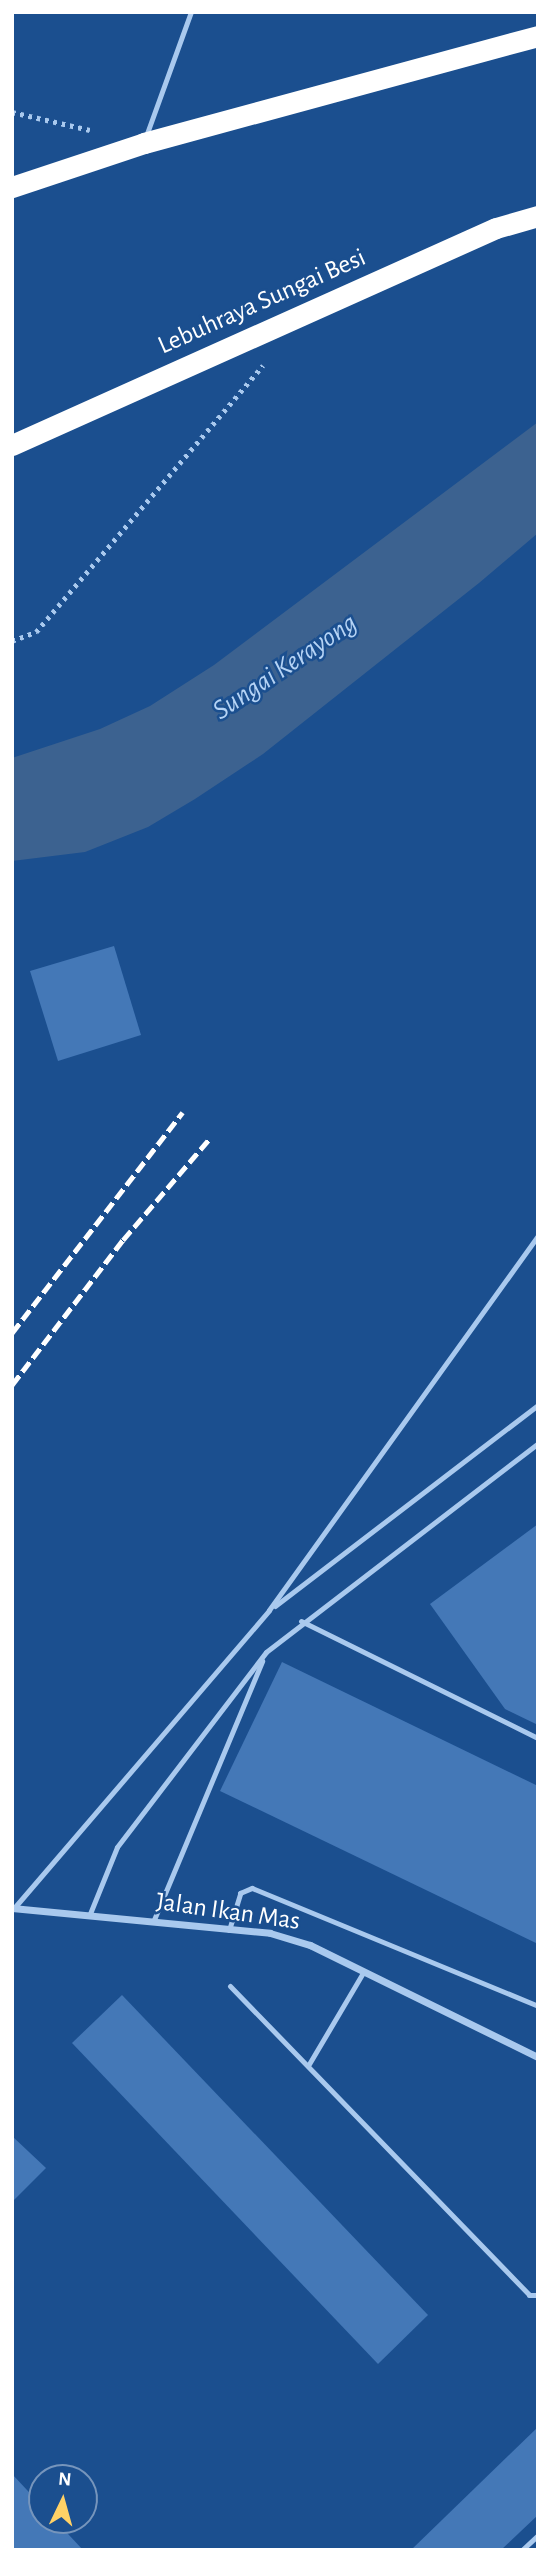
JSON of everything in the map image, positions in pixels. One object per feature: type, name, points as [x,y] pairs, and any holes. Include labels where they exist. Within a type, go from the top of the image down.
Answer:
[{"type":"highway","points":[[12,187],[144,143],[538,36]]},
{"type":"highway","name":"Lebuhraya Sungai Besi","points":[[12,444],[496,228],[538,216]]},
{"type":"street","name":"Jalan Ikan Mas","points":[[13,1909],[270,1933],[310,1944],[538,2057]]},
{"type":"lane","points":[[144,143],[191,12]]},
{"type":"lane","points":[[13,1909],[269,1610],[538,1235]]},
{"type":"lane","points":[[269,1610],[538,1405]]},
{"type":"lane","points":[[89,1916],[117,1847],[266,1651],[301,1621],[538,1443]]},
{"type":"lane","points":[[301,1621],[538,1738]]},
{"type":"lane","points":[[153,1922],[266,1651]]},
{"type":"lane","points":[[229,1930],[240,1893],[252,1888],[538,2006]]},
{"type":"lane","points":[[309,2064],[364,1971]]},
{"type":"lane","points":[[230,1986],[309,2064],[529,2295],[538,2295]]},
{"type":"lane","points":[[522,2550],[538,2535]]},
{"type":"path","points":[[12,112],[144,143]]},
{"type":"path","points":[[12,641],[36,632],[265,363]]},
{"type":"water","name":"Sungai Kerayong","points":[[538,422],[538,533],[479,583],[263,754],[148,827],[85,852],[12,861],[12,758],[100,729],[150,706],[214,665]]},
{"type":"building","points":[[114,946],[141,1035],[58,1061],[30,971]]},
{"type":"building","points":[[538,1524],[538,1725],[505,1709],[430,1604]]},
{"type":"building","points":[[282,1662],[538,1786],[538,1944],[220,1791]]},
{"type":"building","points":[[122,1995],[428,2315],[378,2364],[72,2043]]},
{"type":"building","points":[[12,2136],[46,2168],[12,2202]]},
{"type":"building","points":[[538,2427],[538,2515],[501,2550],[411,2550]]},
{"type":"building","points":[[12,2474],[28,2491],[28,2534],[68,2534],[83,2550],[12,2550]]},
{"type":"railway","points":[[12,1333],[183,1112]]},
{"type":"railway","points":[[12,1385],[123,1240],[211,1137]]}]
